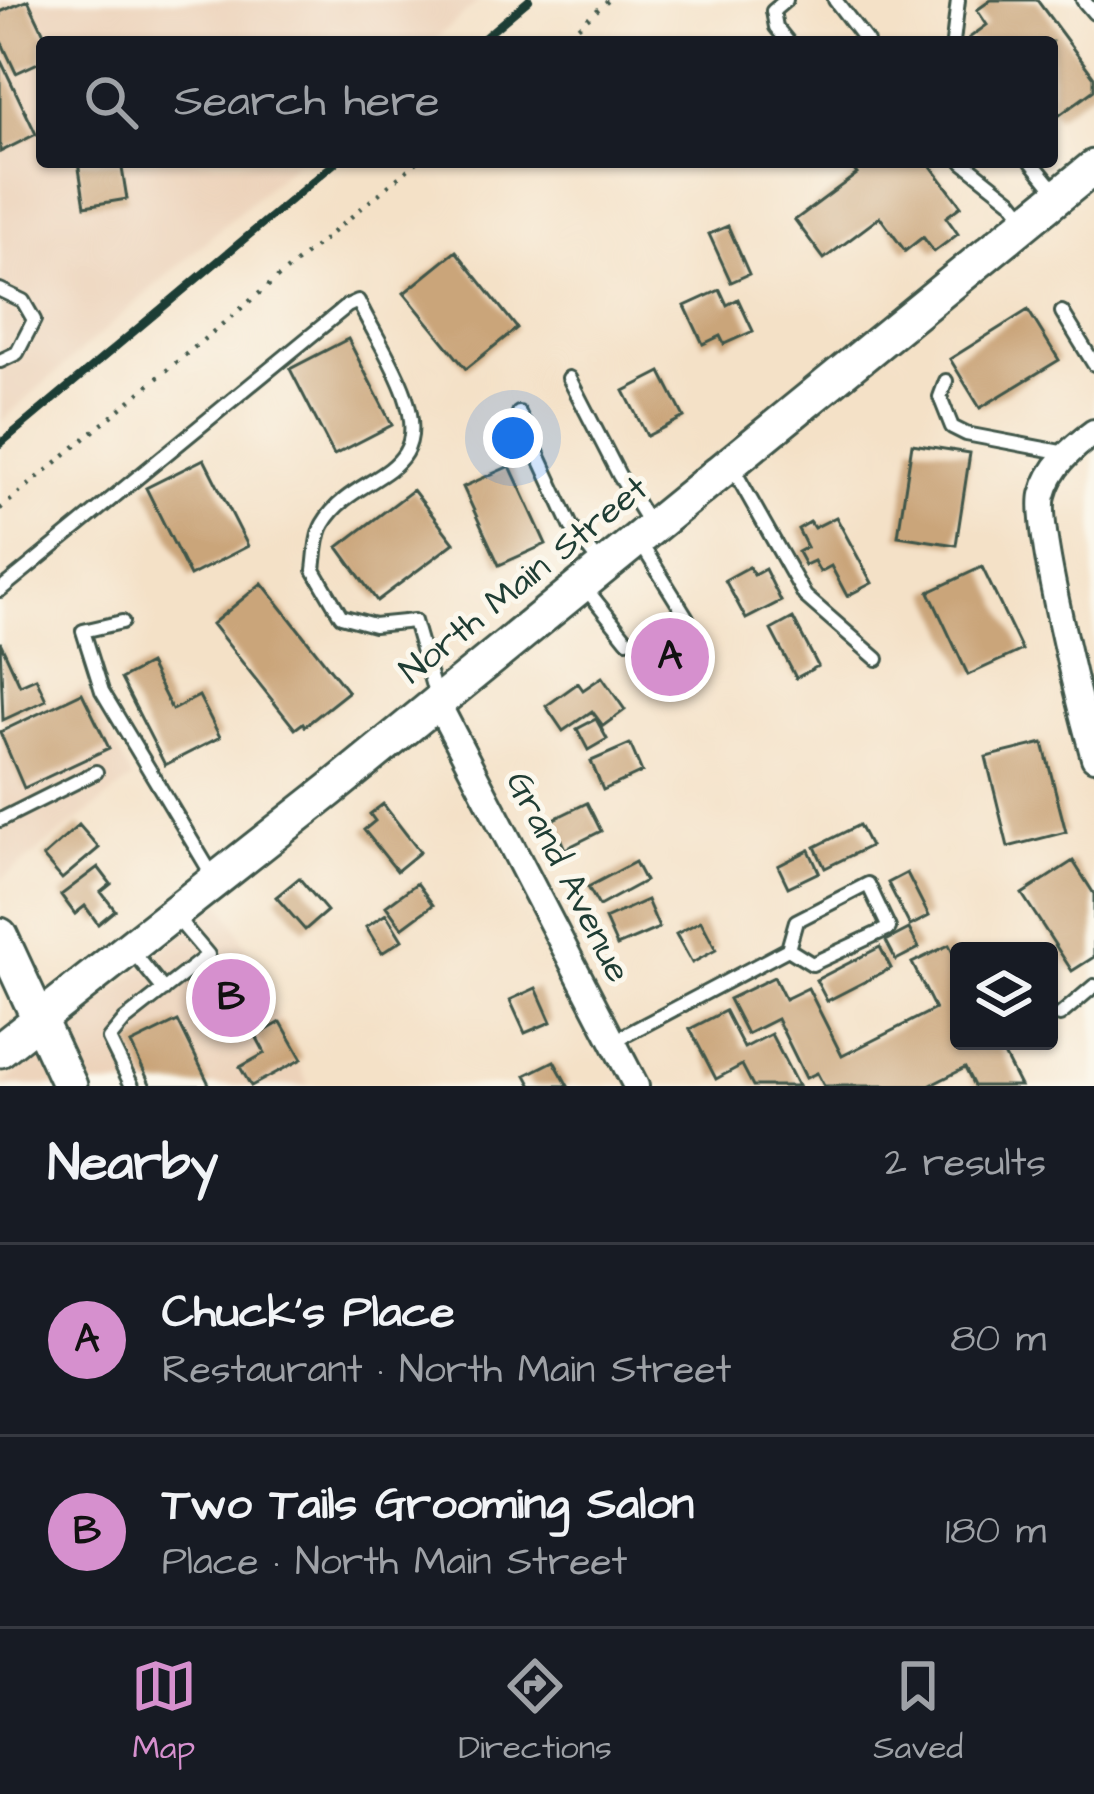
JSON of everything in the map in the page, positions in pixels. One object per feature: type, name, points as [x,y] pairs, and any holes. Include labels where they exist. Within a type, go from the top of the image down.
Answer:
[{"type":"main road","name":"North Main Street","points":[[0,1050],[1094,167]]},
{"type":"main road","points":[[0,935],[70,1086]]},
{"type":"street","points":[[1094,431],[1066,452],[1042,496],[1047,547],[1094,758]]},
{"type":"street","name":"Grand Avenue","points":[[437,701],[636,1086]]},
{"type":"lane","points":[[783,36],[772,10],[786,0]]},
{"type":"lane","points":[[835,0],[863,36]]},
{"type":"lane","points":[[954,36],[958,0]]},
{"type":"lane","points":[[1083,0],[1094,13]]},
{"type":"lane","points":[[971,168],[1011,200],[1028,222]]},
{"type":"lane","points":[[1037,168],[1060,196]]},
{"type":"lane","points":[[0,290],[23,301],[34,320],[17,353],[0,361]]},
{"type":"lane","points":[[0,590],[347,306],[358,302],[406,397],[412,440],[396,468],[345,500],[322,525],[314,570],[341,616],[374,625],[414,621],[437,701]]},
{"type":"lane","points":[[1062,312],[1094,364]]},
{"type":"lane","points":[[569,377],[687,618]]},
{"type":"lane","points":[[946,381],[940,397],[952,427],[966,434],[1066,452]]},
{"type":"lane","points":[[519,413],[592,576],[627,640]]},
{"type":"lane","points":[[730,464],[805,596],[877,659]]},
{"type":"lane","points":[[122,622],[83,631],[102,691],[214,879]]},
{"type":"lane","points":[[0,820],[96,772]]},
{"type":"lane","points":[[613,1041],[788,949],[796,921],[868,884],[889,928],[812,964],[788,949]]},
{"type":"lane","points":[[132,1086],[109,1039],[125,1020],[208,955],[172,912]]},
{"type":"lane","points":[[128,946],[164,990]]},
{"type":"lane","points":[[1060,1015],[1094,986]]},
{"type":"path","points":[[567,36],[609,0]]},
{"type":"path","points":[[0,509],[410,168]]},
{"type":"shaded area","points":[[0,0],[480,0],[439,36],[36,36],[36,168],[289,168],[0,422]]},
{"type":"shaded area","points":[[85,687],[132,779],[0,881],[0,728]]},
{"type":"shaded area","points":[[221,901],[309,1086],[1,1086]]},
{"type":"building","points":[[28,0],[45,36],[36,36],[36,64],[16,73],[0,39],[0,12]]},
{"type":"building","points":[[991,0],[1037,0],[1094,77],[1094,90],[1058,116],[1058,36],[972,36],[987,25],[977,10]]},
{"type":"building","points":[[0,59],[36,134],[0,152]]},
{"type":"building","points":[[79,168],[122,168],[127,199],[85,206]]},
{"type":"building","points":[[852,168],[932,168],[961,206],[946,217],[958,234],[934,252],[923,237],[905,251],[880,217],[824,259],[795,220],[857,174]]},
{"type":"building","points":[[728,226],[749,274],[731,282],[709,234]]},
{"type":"building","points":[[456,251],[517,328],[466,369],[404,293]]},
{"type":"building","points":[[720,290],[727,305],[738,299],[753,331],[724,344],[720,336],[703,344],[685,306]]},
{"type":"building","points":[[1028,310],[1059,360],[980,408],[950,359]]},
{"type":"building","points":[[348,339],[392,425],[334,455],[290,369]]},
{"type":"building","points":[[661,372],[684,417],[647,436],[624,391]]},
{"type":"building","points":[[912,444],[970,453],[956,545],[898,536]]},
{"type":"building","points":[[204,459],[248,546],[190,576],[146,488]]},
{"type":"building","points":[[510,466],[546,544],[499,565],[463,487]]},
{"type":"building","points":[[413,490],[454,543],[377,601],[338,547]]},
{"type":"building","points":[[836,517],[872,583],[847,596],[831,566],[820,572],[814,561],[805,565],[798,552],[807,547],[798,529],[810,522],[814,528]]},
{"type":"building","points":[[749,567],[754,575],[765,569],[781,601],[746,619],[725,580]]},
{"type":"building","points":[[982,567],[1022,650],[968,675],[929,592]]},
{"type":"building","points":[[262,583],[348,692],[295,729],[212,624]]},
{"type":"building","points":[[793,618],[818,666],[796,678],[771,630]]},
{"type":"building","points":[[671,621],[703,669],[669,693],[636,645]]},
{"type":"building","points":[[0,642],[20,685],[36,678],[46,700],[3,720]]},
{"type":"building","points":[[149,664],[172,710],[199,696],[220,737],[165,765],[121,679]]},
{"type":"building","points":[[602,677],[625,710],[603,726],[592,711],[563,731],[546,706],[578,683],[583,690]]},
{"type":"building","points":[[82,693],[109,748],[24,788],[0,732]]},
{"type":"building","points":[[596,719],[607,739],[588,750],[577,729]]},
{"type":"building","points":[[1043,743],[1066,832],[1008,847],[986,757]]},
{"type":"building","points":[[630,744],[642,772],[603,790],[591,761]]},
{"type":"building","points":[[587,803],[601,831],[565,849],[552,820]]},
{"type":"building","points":[[383,804],[420,852],[397,871],[364,830],[375,821],[370,814]]},
{"type":"building","points":[[79,825],[99,848],[62,879],[43,857]]},
{"type":"building","points":[[859,825],[870,846],[825,868],[815,847]]},
{"type":"building","points":[[809,850],[819,872],[788,887],[778,866]]},
{"type":"building","points":[[1073,861],[1094,894],[1094,957],[1072,971],[1058,942],[1053,942],[1022,894]]},
{"type":"building","points":[[635,862],[645,881],[599,906],[588,887]]},
{"type":"building","points":[[98,867],[111,884],[101,892],[115,910],[98,924],[85,906],[75,914],[61,895]]},
{"type":"building","points":[[907,873],[929,916],[910,926],[888,883]]},
{"type":"building","points":[[299,878],[327,911],[305,930],[276,897]]},
{"type":"building","points":[[417,883],[433,905],[402,928],[386,906]]},
{"type":"building","points":[[647,900],[659,928],[617,946],[605,919]]},
{"type":"building","points":[[386,914],[402,940],[382,953],[366,927]]},
{"type":"building","points":[[701,921],[716,950],[692,963],[676,934]]},
{"type":"building","points":[[909,929],[919,948],[896,960],[886,941]]},
{"type":"building","points":[[949,945],[950,1050],[1002,1050],[1020,1086],[974,1086],[965,1068],[929,1086],[824,1086],[817,1073],[806,1078],[777,1019],[747,1034],[729,999],[774,977],[785,999],[808,988],[842,1056],[935,1009],[912,963]]},
{"type":"building","points":[[880,947],[891,968],[827,1001],[816,980]]},
{"type":"building","points":[[252,964],[267,993],[207,1036],[192,1003]]},
{"type":"building","points":[[536,988],[551,1022],[525,1033],[510,1000]]},
{"type":"building","points":[[725,1011],[744,1048],[771,1034],[798,1086],[753,1086],[742,1065],[716,1079],[690,1029]]},
{"type":"building","points":[[178,1021],[210,1086],[151,1086],[131,1044]]},
{"type":"building","points":[[281,1022],[302,1059],[251,1086],[240,1067],[265,1053],[256,1036]]},
{"type":"building","points":[[554,1061],[568,1086],[532,1086],[526,1075]]},
{"type":"railway","points":[[486,36],[529,0]]},
{"type":"railway","points":[[0,444],[329,168]]},
{"type":"place","name":"Chuck's Place","points":[[670,657]]},
{"type":"place","name":"Two Tails Grooming Salon","points":[[231,998]]}]
